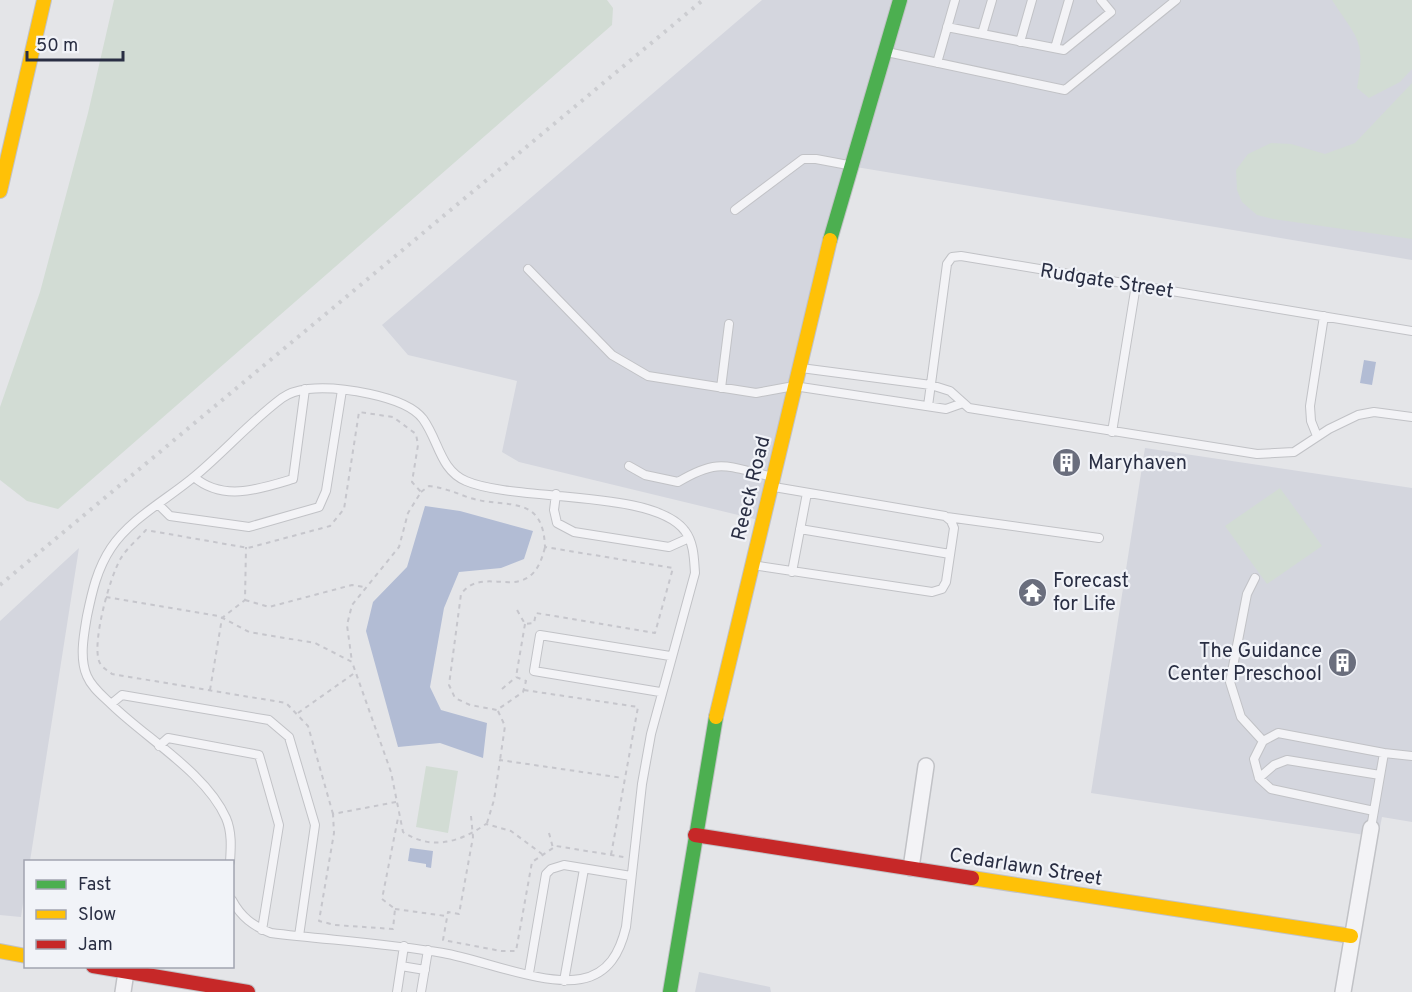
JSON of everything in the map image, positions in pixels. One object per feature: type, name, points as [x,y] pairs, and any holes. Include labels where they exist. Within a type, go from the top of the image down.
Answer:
[{"type":"main road","points":[[0,191],[44,0]]},
{"type":"main road","name":"Reeck Road","points":[[670,992],[716,712],[750,565],[850,166],[900,0]]},
{"type":"main road","name":"Cedarlawn Street","points":[[695,835],[1352,936]]},
{"type":"main road","points":[[0,951],[24,956]]},
{"type":"main road","points":[[104,968],[248,992]]},
{"type":"street","points":[[911,868],[927,766]]},
{"type":"street","points":[[1343,992],[1371,828]]},
{"type":"street","points":[[123,992],[126,972]]},
{"type":"lane","points":[[937,63],[955,0]]},
{"type":"lane","points":[[982,34],[992,0]]},
{"type":"lane","points":[[1020,42],[1032,0]]},
{"type":"lane","points":[[1054,48],[1069,0]]},
{"type":"lane","points":[[947,27],[1064,50],[1111,12],[1101,0]]},
{"type":"lane","points":[[885,51],[1065,90],[1176,0]]},
{"type":"lane","points":[[735,210],[803,159],[816,159],[850,166]]},
{"type":"lane","name":"Rudgate Street","points":[[928,406],[947,264],[952,257],[961,256],[1412,331]]},
{"type":"lane","points":[[528,269],[612,356],[648,376],[756,393],[794,386],[946,409],[963,403]]},
{"type":"lane","points":[[1112,432],[1136,285]]},
{"type":"lane","points":[[1317,436],[1311,421],[1310,406],[1324,316]]},
{"type":"lane","points":[[721,387],[729,324]]},
{"type":"lane","points":[[798,368],[931,385],[950,392],[969,408],[1112,432],[1273,455],[1294,452],[1349,418],[1370,413],[1412,417]]},
{"type":"lane","points":[[194,477],[206,487],[249,493],[293,479],[305,389]]},
{"type":"lane","points":[[230,860],[230,830],[225,816],[198,778],[111,704],[87,678],[84,668],[84,637],[92,595],[101,567],[112,546],[285,396],[305,389],[342,390],[390,399],[413,410],[427,426],[447,466],[463,480],[485,487],[556,494],[645,509],[668,516],[685,531],[694,549],[695,573],[660,692],[642,784],[626,927],[620,949],[600,972],[584,979],[564,981],[428,950],[262,930],[244,917],[234,903]]},
{"type":"lane","points":[[158,504],[170,516],[249,527],[319,507],[326,491],[342,390]]},
{"type":"lane","points":[[629,466],[645,475],[678,482],[702,468],[718,464],[807,493],[945,516],[1099,537]]},
{"type":"lane","points":[[792,572],[807,493]]},
{"type":"lane","points":[[556,494],[554,510],[557,524],[574,531],[669,547],[689,538]]},
{"type":"lane","points":[[750,565],[932,592],[942,589],[946,582],[954,528],[945,516]]},
{"type":"lane","points":[[800,529],[950,554]]},
{"type":"lane","points":[[1255,579],[1247,594],[1230,682],[1241,717],[1263,741]]},
{"type":"lane","points":[[660,692],[534,671],[540,635],[670,656]]},
{"type":"lane","points":[[111,704],[122,695],[270,720],[289,737],[315,825],[298,936]]},
{"type":"lane","points":[[1374,811],[1271,789],[1259,778],[1254,759],[1263,741],[1278,733],[1412,756]]},
{"type":"lane","points":[[159,746],[168,738],[259,754],[279,825],[262,930]]},
{"type":"lane","points":[[1371,828],[1384,753]]},
{"type":"lane","points":[[1259,778],[1274,765],[1287,760],[1380,775]]},
{"type":"lane","points":[[528,973],[546,874],[557,866],[631,876]]},
{"type":"lane","points":[[564,981],[584,869]]},
{"type":"lane","points":[[397,992],[404,946]]},
{"type":"lane","points":[[421,992],[428,950]]},
{"type":"lane","points":[[401,966],[425,970]]},
{"type":"path","points":[[395,909],[393,929],[390,931],[335,925],[320,921],[334,833],[333,813],[308,726],[298,713],[286,704],[112,674],[102,666],[98,659],[105,597],[122,557],[146,530],[246,547],[330,526],[344,509],[360,411],[393,417],[416,434],[418,445],[412,482],[421,492]]},
{"type":"path","points":[[497,710],[505,726],[494,800],[486,824],[449,843],[414,839],[403,832],[398,817],[391,772],[352,662],[347,625],[352,605],[364,587],[399,548],[408,513],[421,492],[429,486],[449,488],[470,498],[526,507],[536,514],[545,530],[545,547],[541,566],[525,579],[508,583],[478,582],[467,586],[461,594],[449,685],[455,698],[470,705],[497,710],[524,690],[526,681],[516,677]]},
{"type":"path","points":[[245,600],[246,547]]},
{"type":"path","points":[[525,624],[534,623],[536,613],[655,633],[673,568],[545,547]]},
{"type":"path","points":[[245,600],[269,607],[352,585],[364,587]]},
{"type":"path","points":[[92,595],[222,618],[249,632],[315,643],[352,662]]},
{"type":"path","points":[[210,690],[222,618],[245,600]]},
{"type":"path","points":[[502,689],[516,677],[525,624],[517,610]]},
{"type":"path","points":[[298,713],[356,672]]},
{"type":"path","points":[[524,690],[638,707],[623,778],[611,855]]},
{"type":"path","points":[[500,760],[623,778]]},
{"type":"path","points":[[333,813],[396,802]]},
{"type":"path","points":[[471,816],[472,833],[459,914],[448,912],[443,940],[501,951],[516,951],[532,862],[553,848],[633,858]]},
{"type":"path","points":[[398,817],[382,899],[395,909],[447,916]]},
{"type":"path","points":[[486,824],[511,831],[542,854]]},
{"type":"path","points":[[549,832],[553,848]]},
{"type":"shaded area","points":[[114,0],[607,0],[613,8],[612,25],[58,509],[27,501],[0,480],[0,407],[40,292],[88,113]]},
{"type":"shaded area","points":[[762,0],[1412,0],[1412,260],[850,166],[763,521],[519,462],[502,452],[517,381],[408,355],[382,325]]},
{"type":"shaded area","points":[[1332,0],[1412,0],[1412,69],[1400,82],[1369,98],[1357,88],[1360,49],[1353,32]]},
{"type":"shaded area","points":[[1412,83],[1412,239],[1273,219],[1257,215],[1242,202],[1237,190],[1236,170],[1248,154],[1271,143],[1291,144],[1325,154],[1355,143]]},
{"type":"shaded area","points":[[1145,448],[1412,488],[1412,822],[1382,817],[1378,837],[1091,793]]},
{"type":"shaded area","points":[[1280,488],[1322,546],[1267,584],[1225,526]]},
{"type":"shaded area","points":[[79,548],[30,860],[24,860],[24,897],[21,917],[0,915],[0,621]]},
{"type":"shaded area","points":[[426,766],[458,771],[448,833],[416,827]]},
{"type":"shaded area","points":[[699,972],[770,987],[771,992],[695,992]]},
{"type":"water","points":[[1364,360],[1376,362],[1372,385],[1360,383]]},
{"type":"water","points":[[425,506],[460,511],[533,531],[524,559],[501,568],[459,572],[444,608],[430,687],[441,710],[487,723],[483,758],[440,743],[398,747],[366,631],[373,602],[407,567]]},
{"type":"water","points":[[410,848],[433,851],[431,868],[426,867],[426,864],[408,861]]},
{"type":"railway","points":[[0,585],[703,0]]},
{"type":"traffic: fast","points":[[830,240],[900,0]]},
{"type":"traffic: fast","points":[[670,992],[716,717]]},
{"type":"traffic: slow","points":[[0,191],[44,0]]},
{"type":"traffic: slow","points":[[716,717],[830,240]]},
{"type":"traffic: slow","points":[[972,878],[1351,936]]},
{"type":"traffic: slow","points":[[0,951],[24,956]]},
{"type":"traffic: jam","points":[[695,835],[972,878]]},
{"type":"traffic: jam","points":[[105,968],[248,992]]},
{"type":"place","name":"Maryhaven","points":[[1067,462]]},
{"type":"place","name":"Forecast for Life","points":[[1032,592]]},
{"type":"place","name":"The Guidance Center Preschool","points":[[1343,662]]}]
